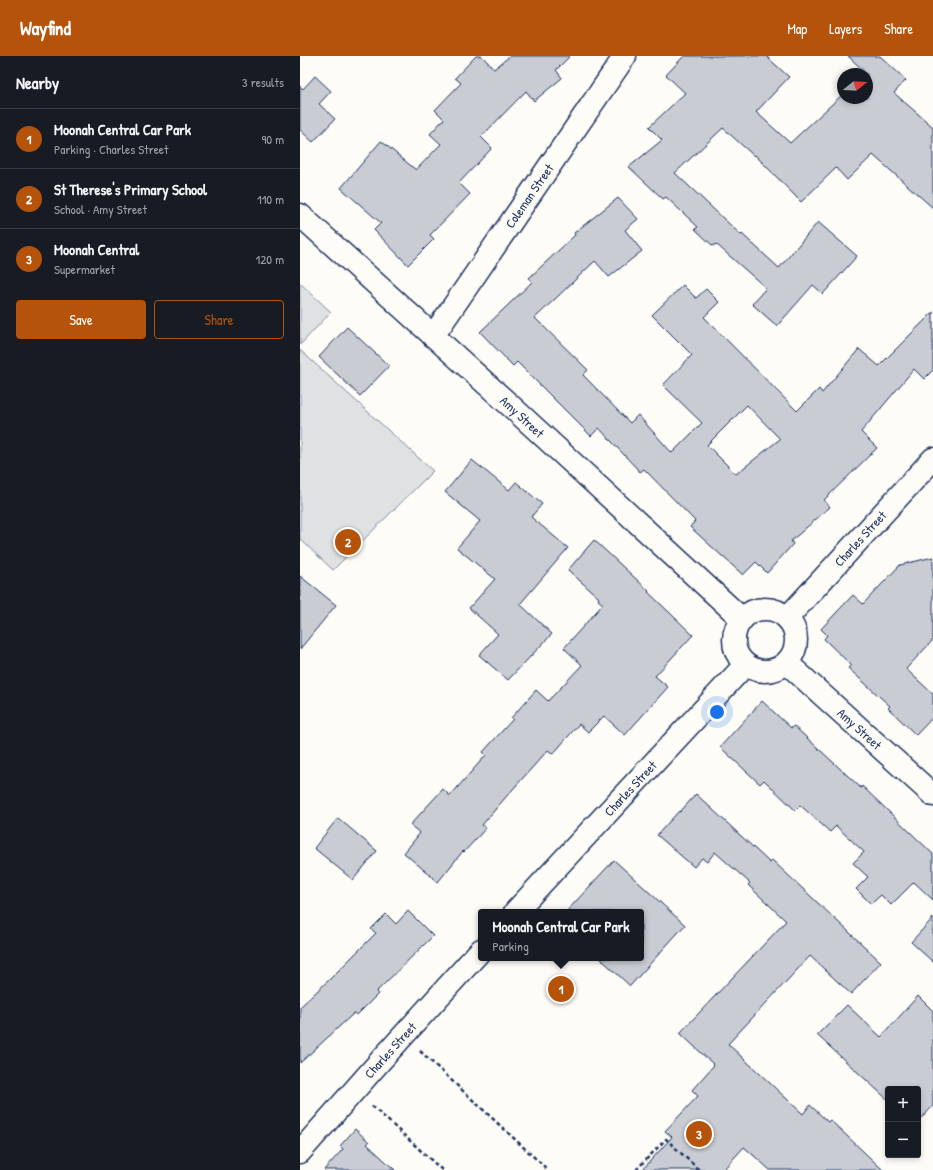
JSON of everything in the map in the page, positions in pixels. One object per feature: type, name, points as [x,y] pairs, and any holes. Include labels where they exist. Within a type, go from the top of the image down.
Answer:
[{"type":"street","name":"Coleman Street","points":[[433,336],[625,56]]},
{"type":"street","name":"Amy Street","points":[[300,215],[742,619]]},
{"type":"street","name":"Charles Street","points":[[787,618],[933,458]]},
{"type":"street","points":[[759,609],[769,609],[779,612],[787,618],[793,626],[796,635],[796,645],[788,663],[776,670],[762,672],[745,665],[735,648],[734,638],[736,628],[742,619],[759,609]]},
{"type":"street","name":"Amy Street","points":[[788,663],[933,794]]},
{"type":"street","name":"Charles Street","points":[[518,909],[745,665]]},
{"type":"street","name":"Charles Street","points":[[300,1152],[478,953]]},
{"type":"path","points":[[420,1051],[548,1170]]},
{"type":"path","points":[[370,1104],[442,1170]]},
{"type":"path","points":[[636,1170],[666,1139],[699,1170]]},
{"type":"shaded area","points":[[300,283],[331,312],[300,345]]},
{"type":"shaded area","points":[[300,350],[433,471],[333,570],[300,539]]},
{"type":"building","points":[[476,56],[482,56],[494,69],[510,56],[570,56],[556,70],[562,78],[534,101],[526,91],[481,137],[492,148],[459,183],[470,194],[430,235],[434,239],[408,265],[374,230],[381,223],[341,188],[381,141],[416,170],[441,144],[430,134],[444,119],[435,110],[461,83],[455,78]]},
{"type":"building","points":[[684,56],[766,56],[789,77],[756,112],[790,143],[837,100],[837,104],[873,104],[873,68],[861,68],[848,56],[880,56],[906,80],[894,93],[933,127],[933,208],[873,155],[847,180],[836,168],[801,202],[755,155],[754,156],[723,128],[675,173],[741,235],[742,234],[779,268],[818,222],[857,256],[823,294],[813,285],[777,326],[752,304],[766,288],[716,244],[713,246],[695,229],[698,227],[666,197],[663,199],[629,167],[662,140],[649,127],[685,93],[666,75]]},
{"type":"building","points":[[315,76],[331,91],[319,104],[335,119],[313,142],[300,130],[300,86],[303,89]]},
{"type":"building","points":[[618,198],[638,219],[625,230],[642,251],[609,277],[595,261],[535,318],[588,370],[583,375],[630,423],[638,415],[672,453],[702,423],[663,385],[692,355],[652,315],[683,285],[696,298],[706,289],[719,302],[704,317],[797,411],[819,389],[822,393],[859,349],[879,366],[933,312],[933,370],[924,379],[914,369],[861,432],[877,448],[824,500],[830,507],[791,541],[793,544],[767,573],[756,562],[743,575],[690,527],[695,521],[644,469],[640,472],[599,428],[591,436],[517,362],[513,366],[480,332],[532,282],[529,278],[575,235],[574,233]],"holes":[[[747,405],[780,439],[736,474],[707,445]]]},
{"type":"building","points":[[347,327],[389,366],[360,396],[319,357]]},
{"type":"building","points":[[472,460],[509,490],[516,482],[542,504],[531,517],[568,548],[520,604],[552,634],[508,680],[479,655],[498,634],[469,608],[495,579],[457,548],[480,521],[445,492]]},
{"type":"building","points":[[594,540],[649,591],[648,592],[693,635],[655,676],[668,687],[625,735],[604,716],[588,732],[579,724],[553,754],[548,750],[505,798],[482,825],[486,828],[464,852],[463,851],[438,882],[404,853],[420,833],[410,825],[443,789],[450,796],[486,755],[483,752],[513,719],[511,718],[536,690],[548,701],[582,665],[564,648],[603,604],[598,600],[599,598],[568,570]]},
{"type":"building","points":[[933,557],[933,640],[906,669],[933,694],[933,717],[916,735],[888,708],[890,706],[848,668],[851,665],[824,639],[827,635],[821,629],[853,595],[863,604],[900,565]]},
{"type":"building","points":[[300,576],[336,605],[300,649]]},
{"type":"building","points":[[762,701],[791,728],[794,726],[861,788],[862,786],[933,854],[933,900],[914,882],[891,905],[881,895],[871,904],[856,889],[868,877],[853,863],[864,852],[836,826],[830,832],[800,805],[795,810],[764,780],[760,784],[720,747]]},
{"type":"building","points":[[696,794],[770,863],[772,860],[881,962],[851,994],[810,956],[728,1044],[803,1114],[810,1105],[828,1122],[830,1120],[883,1170],[770,1170],[744,1147],[723,1170],[642,1170],[672,1137],[665,1131],[698,1096],[692,1090],[714,1065],[680,1033],[786,921],[748,885],[750,883],[715,852],[707,862],[702,858],[694,867],[657,835]]},
{"type":"building","points":[[338,818],[377,851],[353,880],[314,848]]},
{"type":"building","points":[[614,860],[685,925],[630,986],[603,961],[644,961],[644,909],[569,909]]},
{"type":"building","points":[[408,911],[433,936],[376,992],[378,994],[357,1015],[354,1013],[300,1063],[300,1007],[376,933],[371,929],[386,914],[396,924]]},
{"type":"building","points":[[933,918],[933,962],[911,942]]},
{"type":"building","points":[[918,996],[933,1011],[933,1106],[921,1119],[921,1086],[885,1086],[885,1097],[817,1035],[847,1005],[881,1037]]},
{"type":"building","points":[[355,1129],[369,1142],[367,1144],[395,1170],[324,1170],[343,1149],[340,1146]]},
{"type":"place","name":"St Therese's Primary School","points":[[348,542]]},
{"type":"place","name":"Moonah Central Car Park","points":[[561,989]]},
{"type":"place","name":"Moonah Central","points":[[699,1134]]}]
